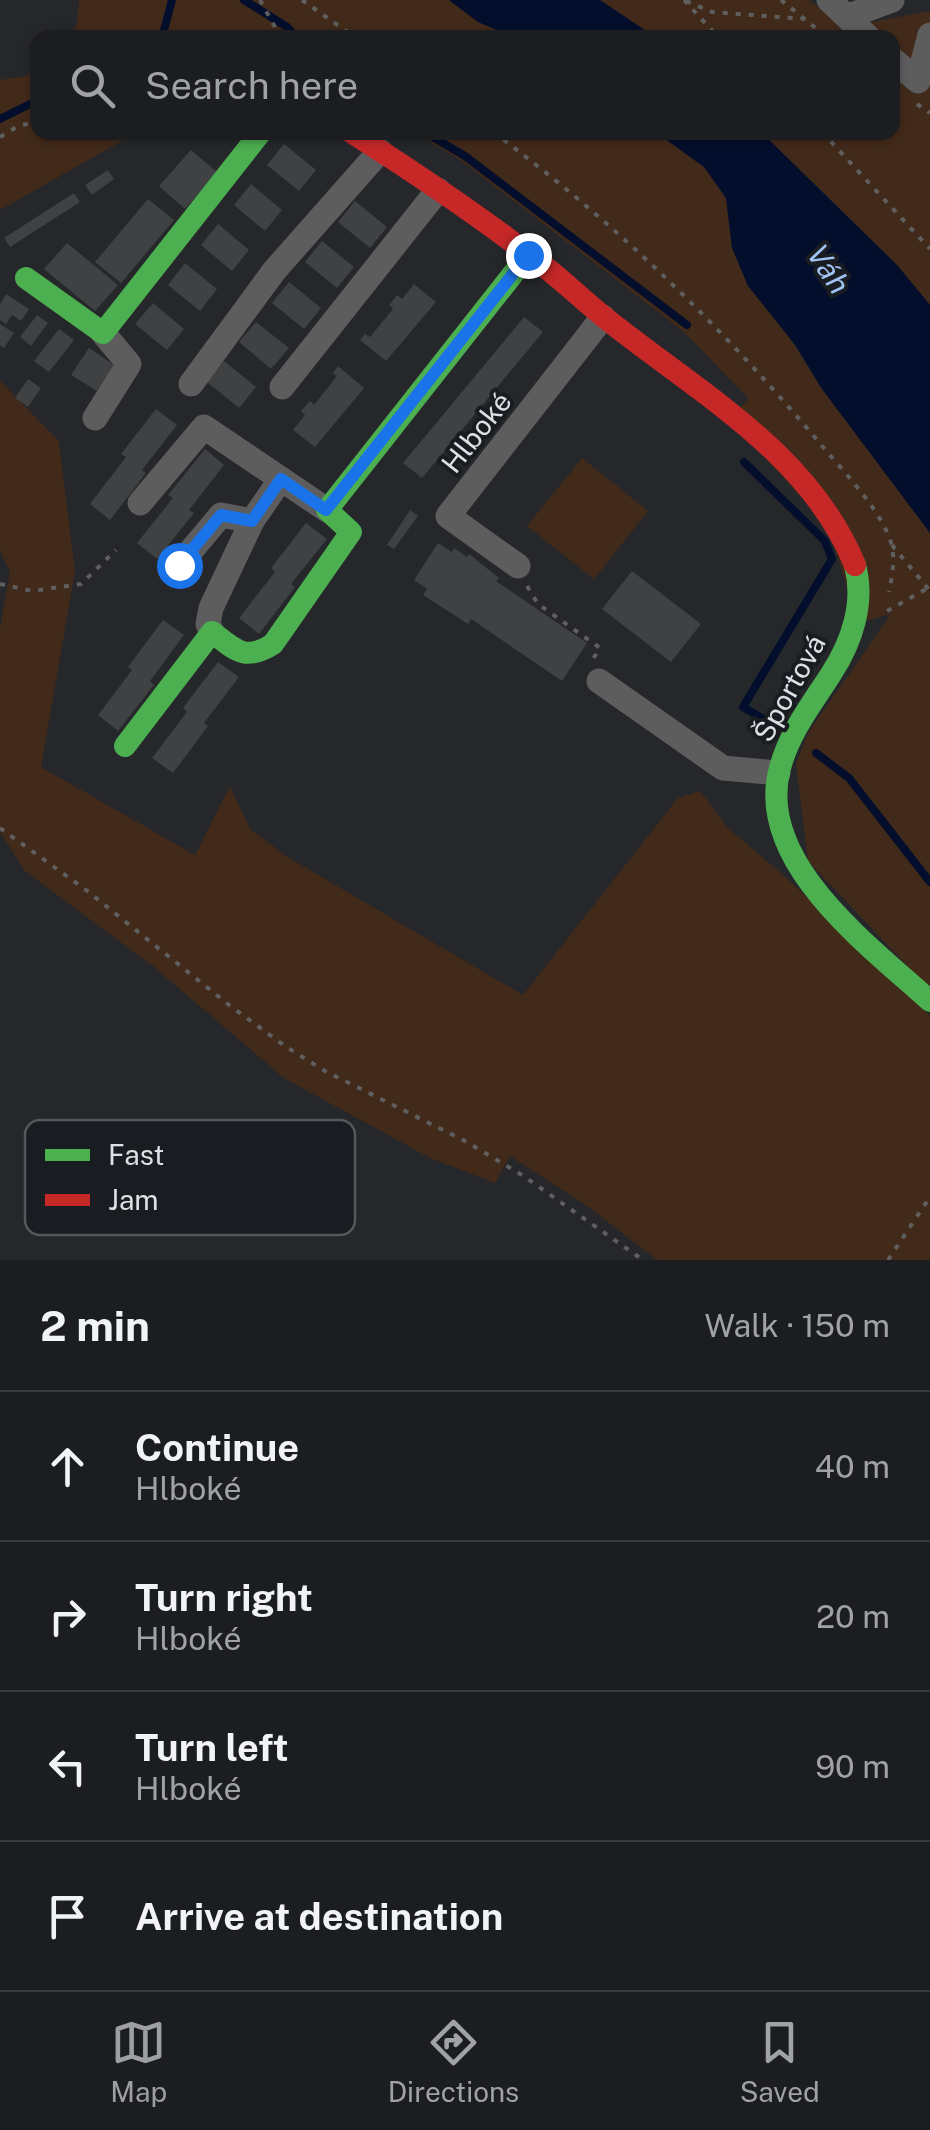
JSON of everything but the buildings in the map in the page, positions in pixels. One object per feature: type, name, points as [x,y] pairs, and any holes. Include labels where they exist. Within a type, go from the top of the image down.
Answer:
[{"type":"street","points":[[839,8],[892,0]]},
{"type":"street","points":[[839,8],[861,30]]},
{"type":"street","points":[[900,65],[918,81],[930,35]]},
{"type":"street","points":[[103,333],[255,140]]},
{"type":"street","points":[[326,510],[528,255],[363,140]]},
{"type":"street","points":[[192,384],[274,271],[380,151]]},
{"type":"street","points":[[282,387],[438,190]]},
{"type":"street","name":"Športová","points":[[528,255],[718,403],[787,464],[831,516],[857,570],[859,602],[844,656],[798,724],[778,773],[778,814],[798,868],[816,892],[930,1001]]},
{"type":"street","points":[[26,278],[103,333],[128,364],[95,418]]},
{"type":"street","name":"Hlboké","points":[[518,566],[448,516],[603,317]]},
{"type":"street","points":[[140,503],[204,427],[281,479],[326,510],[351,532],[273,644],[258,654],[238,652],[212,632],[208,624],[211,608],[252,521],[281,479]]},
{"type":"street","points":[[179,565],[221,515],[252,521]]},
{"type":"street","points":[[126,746],[212,632]]},
{"type":"street","points":[[599,681],[723,768],[778,773]]},
{"type":"path","points":[[260,0],[277,30]]},
{"type":"path","points":[[302,0],[345,30]]},
{"type":"path","points":[[781,0],[818,30]]},
{"type":"path","points":[[685,1],[712,12],[806,20]]},
{"type":"path","points":[[685,1],[712,30]]},
{"type":"path","points":[[0,137],[30,123]]},
{"type":"path","points":[[503,140],[632,244],[708,316],[836,462],[877,516],[892,546],[930,591]]},
{"type":"path","points":[[829,140],[930,249]]},
{"type":"path","points":[[886,611],[892,546]]},
{"type":"path","points":[[0,584],[32,591],[80,584],[116,550]]},
{"type":"path","points":[[0,828],[86,890],[285,1046],[522,1175],[643,1260]]},
{"type":"path","points":[[888,1260],[930,1196]]},
{"type":"shaded area","points":[[79,0],[449,0],[478,22],[497,30],[73,30]]},
{"type":"shaded area","points":[[600,0],[809,0],[844,27],[930,11],[930,305],[897,265],[769,140],[900,140],[900,30],[645,30]]},
{"type":"shaded area","points":[[30,73],[30,140],[124,140],[0,210],[0,80]]},
{"type":"shaded area","points":[[427,140],[667,140],[704,167],[726,198],[732,248],[822,389],[930,533],[930,990],[808,861],[796,764],[808,733],[891,614],[848,626],[851,600],[828,526],[731,421],[748,398],[683,331],[462,161]]},
{"type":"shaded area","points":[[0,381],[59,441],[75,571],[41,767],[195,855],[230,786],[250,829],[286,856],[523,995],[678,798],[700,791],[728,828],[789,880],[930,1016],[930,1260],[657,1260],[590,1208],[510,1156],[495,1183],[430,1158],[284,1078],[154,967],[25,871],[0,832],[0,628],[10,572],[0,550]]},
{"type":"shaded area","points":[[582,458],[648,511],[594,579],[527,526]]},
{"type":"water","points":[[449,0],[600,0],[645,30],[497,30],[478,22]]},
{"type":"water","name":"Váh","points":[[667,140],[769,140],[897,265],[930,305],[930,533],[822,389],[796,346],[748,286],[732,248],[726,198],[704,167]]},
{"type":"waterway","points":[[164,30],[172,0]]},
{"type":"waterway","points":[[244,0],[290,30]]},
{"type":"waterway","points":[[0,119],[30,104]]},
{"type":"waterway","points":[[438,140],[465,156],[687,325]]},
{"type":"waterway","points":[[744,462],[825,541],[832,559],[743,707],[772,724]]},
{"type":"waterway","points":[[816,753],[849,778],[930,882]]},
{"type":"traffic: fast","points":[[26,278],[103,333],[255,140]]},
{"type":"traffic: fast","points":[[125,746],[212,632],[241,652],[255,652],[273,644],[351,532],[327,510],[528,255]]},
{"type":"traffic: fast","points":[[855,565],[858,594],[850,635],[789,743],[780,768],[777,803],[784,836],[800,869],[823,899],[849,928],[930,1001]]},
{"type":"traffic: jam","points":[[363,140],[498,231],[749,428],[810,490],[835,525],[855,565]]},
{"type":"route","points":[[179,565],[221,515],[252,521],[281,479],[326,510],[528,255]]}]
